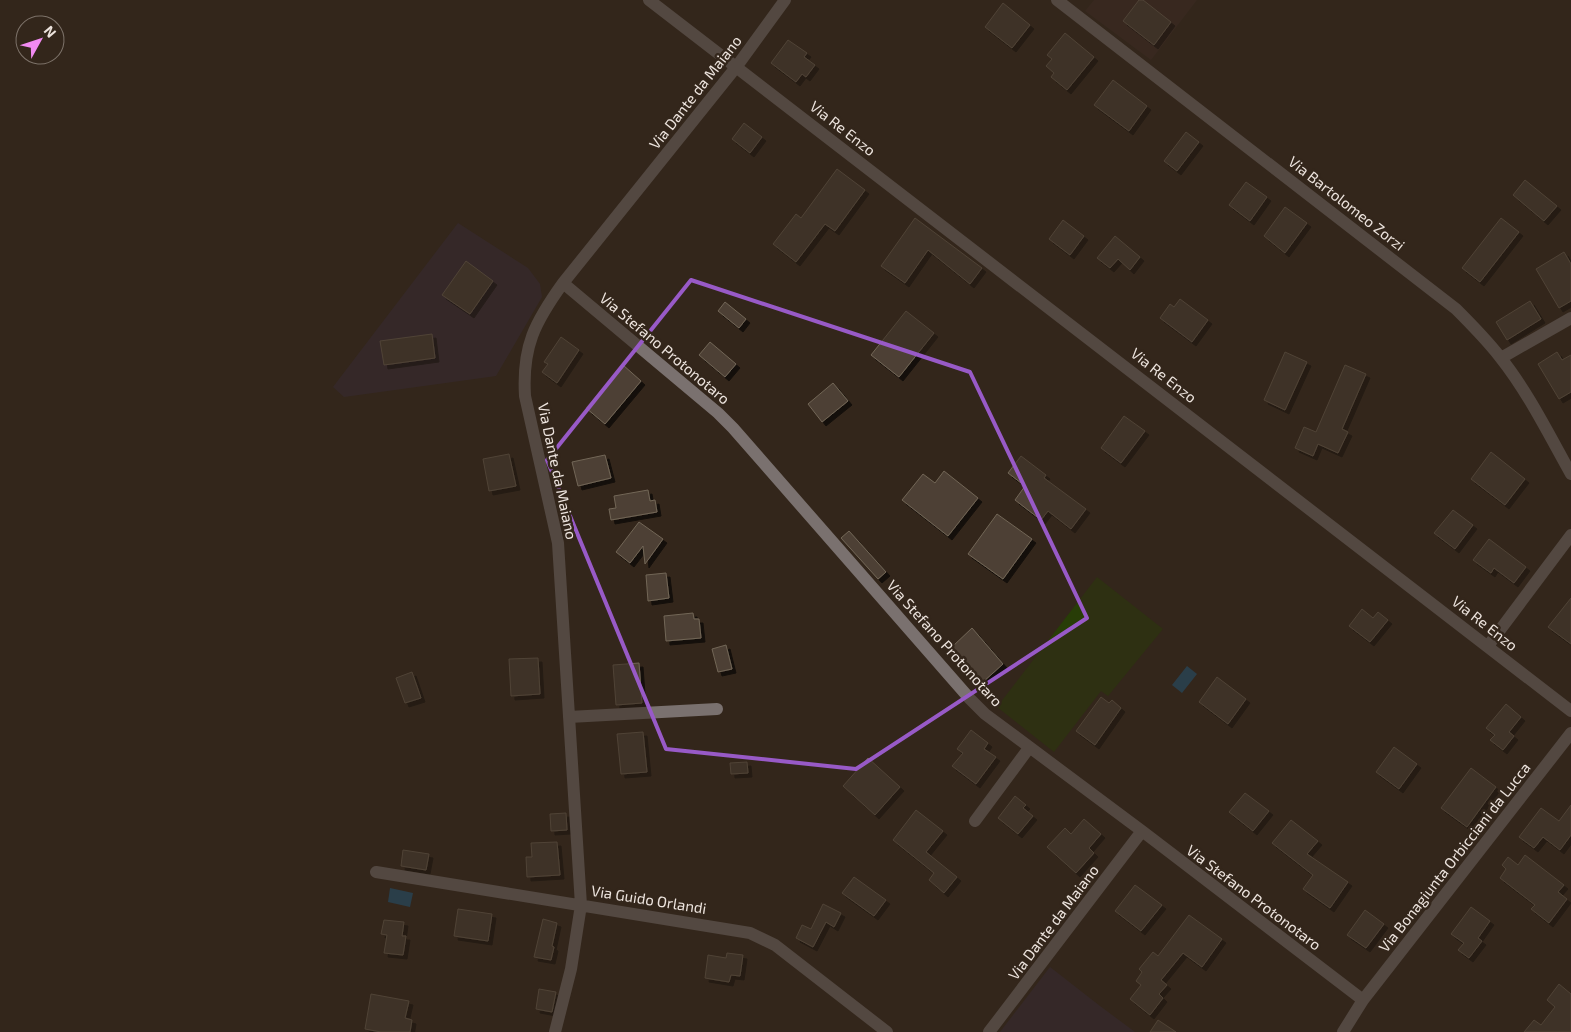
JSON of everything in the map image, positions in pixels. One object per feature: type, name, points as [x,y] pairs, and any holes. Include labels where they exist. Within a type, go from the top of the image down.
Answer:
[{"type":"street","points":[[649,0],[736,66]]},
{"type":"street","name":"Via Dante da Maiano","points":[[555,1032],[571,969],[582,905],[558,543],[525,396],[524,374],[529,342],[538,319],[563,283],[736,66],[785,0]]},
{"type":"street","name":"Via Bartolomeo Zorzi","points":[[1057,0],[1456,309],[1501,358],[1534,409],[1571,474]]},
{"type":"street","name":"Via Re Enzo","points":[[736,66],[1571,711]]},
{"type":"street","name":"Via Stefano Protonotaro","points":[[563,283],[718,413],[733,428],[970,699],[991,720],[1142,831],[1363,1000]]},
{"type":"street","points":[[1501,358],[1571,318]]},
{"type":"street","points":[[1488,646],[1571,535]]},
{"type":"street","points":[[569,717],[717,709]]},
{"type":"street","name":"Via Bonagiunta Orbicciani da Lucca","points":[[1343,1032],[1363,1000],[1571,734]]},
{"type":"street","points":[[975,821],[1029,748]]},
{"type":"street","name":"Via Dante da Maiano","points":[[989,1032],[1142,831]]},
{"type":"street","name":"Via Guido Orlandi","points":[[376,872],[758,936],[781,950],[887,1032]]},
{"type":"highlighted area","points":[[691,280],[970,372],[1087,618],[856,769],[666,749],[547,460]]},
{"type":"shaded area","points":[[1094,0],[1197,0],[1151,60],[1085,11]]},
{"type":"shaded area","points":[[458,223],[528,268],[540,284],[542,297],[496,376],[344,397],[333,387]]},
{"type":"shaded area","points":[[1050,967],[1100,1006],[1135,1032],[1000,1032]]},
{"type":"green space","points":[[1097,577],[1163,629],[1108,696],[1101,691],[1054,752],[997,707]]},
{"type":"water","points":[[1187,666],[1197,674],[1182,693],[1172,685]]},
{"type":"water","points":[[390,888],[413,893],[410,907],[388,902]]},
{"type":"building","points":[[1139,0],[1143,0],[1171,22],[1154,45],[1123,21]]},
{"type":"building","points":[[1003,3],[1030,25],[1012,48],[985,27]]},
{"type":"building","points":[[1065,33],[1094,57],[1067,90],[1051,77],[1054,73],[1046,66],[1052,59],[1047,55]]},
{"type":"building","points":[[788,40],[807,53],[804,57],[815,65],[806,77],[802,74],[796,82],[771,63]]},
{"type":"building","points":[[1113,80],[1147,106],[1129,131],[1094,105]]},
{"type":"building","points":[[744,123],[762,137],[750,153],[732,139]]},
{"type":"building","points":[[1186,132],[1199,142],[1177,171],[1164,161]]},
{"type":"building","points":[[837,169],[865,190],[835,231],[825,224],[796,262],[773,244],[796,214],[801,218]]},
{"type":"building","points":[[1525,180],[1557,206],[1544,221],[1513,195]]},
{"type":"building","points":[[1246,182],[1267,197],[1250,221],[1229,205]]},
{"type":"building","points":[[1285,207],[1307,223],[1285,253],[1264,236]]},
{"type":"building","points":[[915,218],[982,268],[970,284],[928,250],[905,283],[881,266]]},
{"type":"building","points":[[1501,218],[1519,232],[1480,282],[1462,268]]},
{"type":"building","points":[[1063,220],[1084,236],[1070,255],[1049,239]]},
{"type":"building","points":[[1115,236],[1140,257],[1130,270],[1118,259],[1110,268],[1097,258]]},
{"type":"building","points":[[1564,252],[1571,264],[1571,301],[1559,308],[1536,269]]},
{"type":"building","points":[[466,261],[493,281],[470,314],[442,295]]},
{"type":"building","points":[[1180,299],[1208,320],[1192,342],[1160,318],[1170,304],[1174,307]]},
{"type":"building","points":[[1530,301],[1541,319],[1507,340],[1496,322]]},
{"type":"building","points":[[725,302],[746,319],[739,328],[718,311]]},
{"type":"building","points":[[906,311],[934,333],[899,377],[871,355]]},
{"type":"building","points":[[432,334],[435,358],[384,365],[380,341]]},
{"type":"building","points":[[561,337],[579,350],[557,383],[542,372],[548,364],[544,362]]},
{"type":"building","points":[[710,342],[736,364],[725,377],[699,355]]},
{"type":"building","points":[[1285,352],[1307,362],[1285,410],[1264,400]]},
{"type":"building","points":[[1557,352],[1562,360],[1571,355],[1571,392],[1559,399],[1538,364]]},
{"type":"building","points":[[623,365],[641,381],[605,424],[586,408]]},
{"type":"building","points":[[1345,365],[1366,374],[1342,429],[1348,432],[1338,453],[1318,444],[1313,456],[1295,448],[1304,427],[1316,432]]},
{"type":"building","points":[[833,383],[848,401],[822,422],[808,404]]},
{"type":"building","points":[[1124,416],[1145,431],[1121,463],[1101,448]]},
{"type":"building","points":[[1491,452],[1525,479],[1505,505],[1471,479]]},
{"type":"building","points":[[509,454],[516,486],[489,491],[483,459]]},
{"type":"building","points":[[605,455],[611,478],[578,486],[572,462]]},
{"type":"building","points":[[1021,456],[1046,475],[1044,478],[1086,509],[1071,529],[1048,511],[1041,520],[1015,500],[1025,486],[1008,473]]},
{"type":"building","points":[[944,471],[978,498],[948,536],[902,500],[923,474],[935,483]]},
{"type":"building","points":[[648,490],[650,501],[655,500],[657,512],[611,520],[609,509],[616,508],[614,496]]},
{"type":"building","points":[[1453,510],[1473,525],[1455,549],[1434,533]]},
{"type":"building","points":[[997,514],[1032,539],[1003,579],[968,554]]},
{"type":"building","points":[[639,522],[663,539],[645,564],[643,546],[630,563],[616,552]]},
{"type":"building","points":[[849,531],[886,572],[878,579],[841,538]]},
{"type":"building","points":[[1489,539],[1526,567],[1514,583],[1494,568],[1491,573],[1473,560]]},
{"type":"building","points":[[666,573],[669,598],[648,601],[646,575]]},
{"type":"building","points":[[1571,598],[1571,644],[1548,627]]},
{"type":"building","points":[[1362,609],[1373,618],[1378,612],[1388,620],[1370,642],[1349,626]]},
{"type":"building","points":[[693,613],[694,619],[699,619],[701,638],[666,641],[664,616]]},
{"type":"building","points":[[972,628],[1003,664],[983,682],[952,647]]},
{"type":"building","points":[[726,645],[732,669],[718,672],[712,649]]},
{"type":"building","points":[[538,658],[540,694],[511,696],[509,659]]},
{"type":"building","points":[[639,663],[642,703],[616,705],[613,665]]},
{"type":"building","points":[[412,672],[421,698],[405,703],[396,678]]},
{"type":"building","points":[[1217,677],[1246,699],[1228,724],[1199,702]]},
{"type":"building","points":[[1101,697],[1109,703],[1112,700],[1121,708],[1095,745],[1076,731]]},
{"type":"building","points":[[1506,704],[1521,717],[1509,732],[1514,736],[1503,750],[1490,740],[1495,735],[1486,728]]},
{"type":"building","points":[[971,730],[988,743],[984,749],[996,757],[976,784],[952,766],[963,753],[957,749]]},
{"type":"building","points":[[643,732],[647,772],[621,774],[617,734]]},
{"type":"building","points":[[1394,747],[1417,764],[1399,789],[1376,772]]},
{"type":"building","points":[[868,758],[900,787],[875,815],[843,786]]},
{"type":"building","points":[[747,762],[748,773],[731,774],[730,763]]},
{"type":"building","points":[[1471,768],[1496,787],[1467,827],[1441,808]]},
{"type":"building","points":[[1245,793],[1269,811],[1253,831],[1229,812]]},
{"type":"building","points":[[1015,796],[1026,805],[1023,808],[1033,816],[1018,834],[998,818]]},
{"type":"building","points":[[1571,805],[1571,835],[1560,850],[1543,837],[1534,848],[1519,837],[1541,808],[1559,821]]},
{"type":"building","points":[[916,810],[943,831],[926,852],[957,877],[944,893],[929,880],[934,873],[893,840]]},
{"type":"building","points":[[566,813],[567,830],[551,831],[550,814]]},
{"type":"building","points":[[1084,819],[1101,834],[1089,848],[1094,853],[1076,873],[1047,847],[1065,828],[1071,834]]},
{"type":"building","points":[[1291,820],[1318,841],[1307,854],[1348,882],[1330,908],[1303,889],[1313,875],[1272,843]]},
{"type":"building","points":[[557,842],[560,875],[527,877],[526,857],[532,857],[531,843]]},
{"type":"building","points":[[403,850],[429,854],[426,870],[401,866]]},
{"type":"building","points":[[1525,855],[1564,885],[1558,892],[1567,899],[1549,923],[1531,909],[1535,905],[1500,878],[1506,869],[1502,865],[1508,857],[1518,865]]},
{"type":"building","points":[[854,877],[886,900],[874,916],[842,893]]},
{"type":"building","points":[[1135,885],[1162,905],[1141,931],[1115,911]]},
{"type":"building","points":[[823,904],[841,913],[834,927],[826,922],[813,947],[796,938],[802,925],[811,929]]},
{"type":"building","points":[[1471,907],[1490,921],[1478,938],[1482,941],[1469,958],[1458,950],[1464,943],[1451,934]]},
{"type":"building","points":[[458,909],[492,914],[488,941],[454,936]]},
{"type":"building","points":[[1365,910],[1384,924],[1366,948],[1347,935]]},
{"type":"building","points":[[1189,915],[1222,939],[1202,967],[1183,953],[1161,980],[1167,985],[1159,994],[1163,998],[1150,1015],[1130,999],[1141,985],[1136,981],[1142,972],[1139,969],[1153,952],[1158,956]]},
{"type":"building","points":[[543,919],[557,923],[551,960],[534,957]]},
{"type":"building","points":[[384,920],[404,922],[402,936],[406,936],[403,955],[384,953],[387,935],[381,934]]},
{"type":"building","points":[[727,953],[743,955],[740,976],[731,975],[729,982],[705,978],[708,955],[726,958]]},
{"type":"building","points":[[1559,984],[1571,994],[1571,1032],[1524,1032],[1534,1020],[1541,1025],[1555,1007],[1547,1000]]},
{"type":"building","points":[[539,989],[556,992],[552,1012],[536,1009]]},
{"type":"building","points":[[371,994],[409,1001],[405,1018],[412,1020],[410,1032],[381,1032],[365,1029]]},
{"type":"building","points":[[1158,1020],[1176,1032],[1150,1032]]}]
